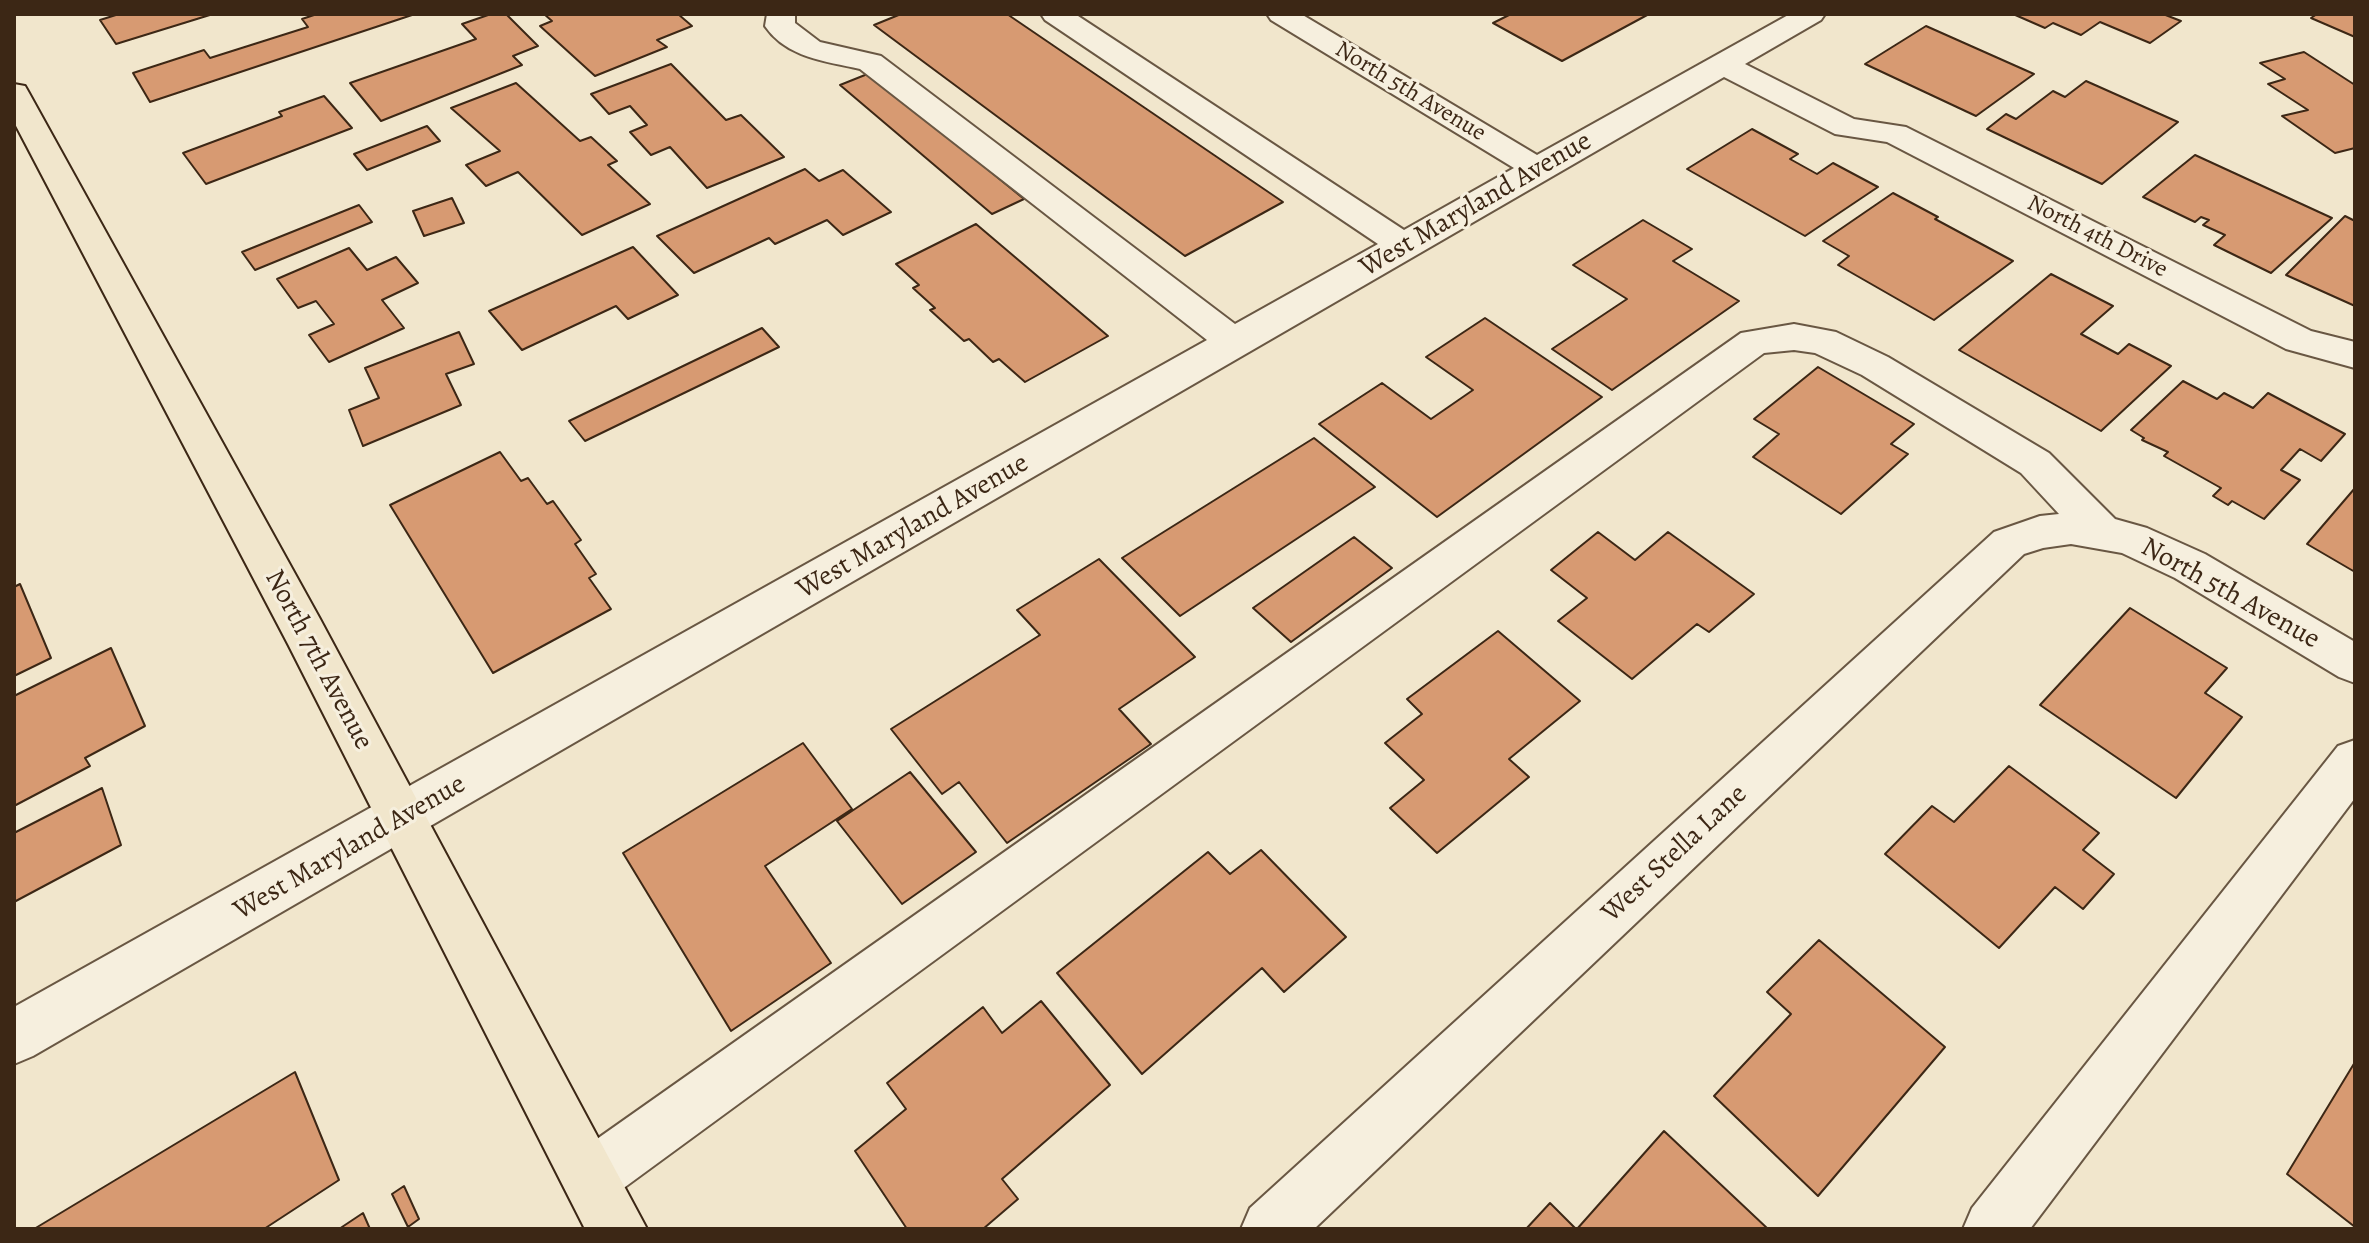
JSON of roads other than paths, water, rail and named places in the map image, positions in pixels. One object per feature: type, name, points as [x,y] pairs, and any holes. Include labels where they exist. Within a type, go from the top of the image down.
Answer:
[{"type":"main road","name":"North 7th Avenue","points":[[14,93],[617,1229]]},
{"type":"street","points":[[781,14],[780,26],[810,49],[870,62],[1235,343]]},
{"type":"street","points":[[1055,14],[1404,246]]},
{"type":"street","name":"North 5th Avenue","points":[[1281,14],[1539,170]]},
{"type":"street","name":"West Maryland Avenue","points":[[14,1037],[1811,14]]},
{"type":"street","name":"North 4th Drive","points":[[1738,56],[1846,127],[1895,134],[2299,340],[2355,355]]},
{"type":"street","points":[[590,1178],[1754,342],[1794,337],[1823,341],[1875,366],[2035,463],[2101,531]]},
{"type":"street","name":"North 4th Drive","points":[[2299,340],[2355,386]]},
{"type":"street","name":"West Stella Lane","points":[[1271,1229],[2002,549],[2021,537],[2045,531],[2101,531]]},
{"type":"street","name":"North 5th Avenue","points":[[2101,531],[2142,542],[2173,556],[2355,664]]},
{"type":"street","points":[[1993,1229],[2355,761]]}]
